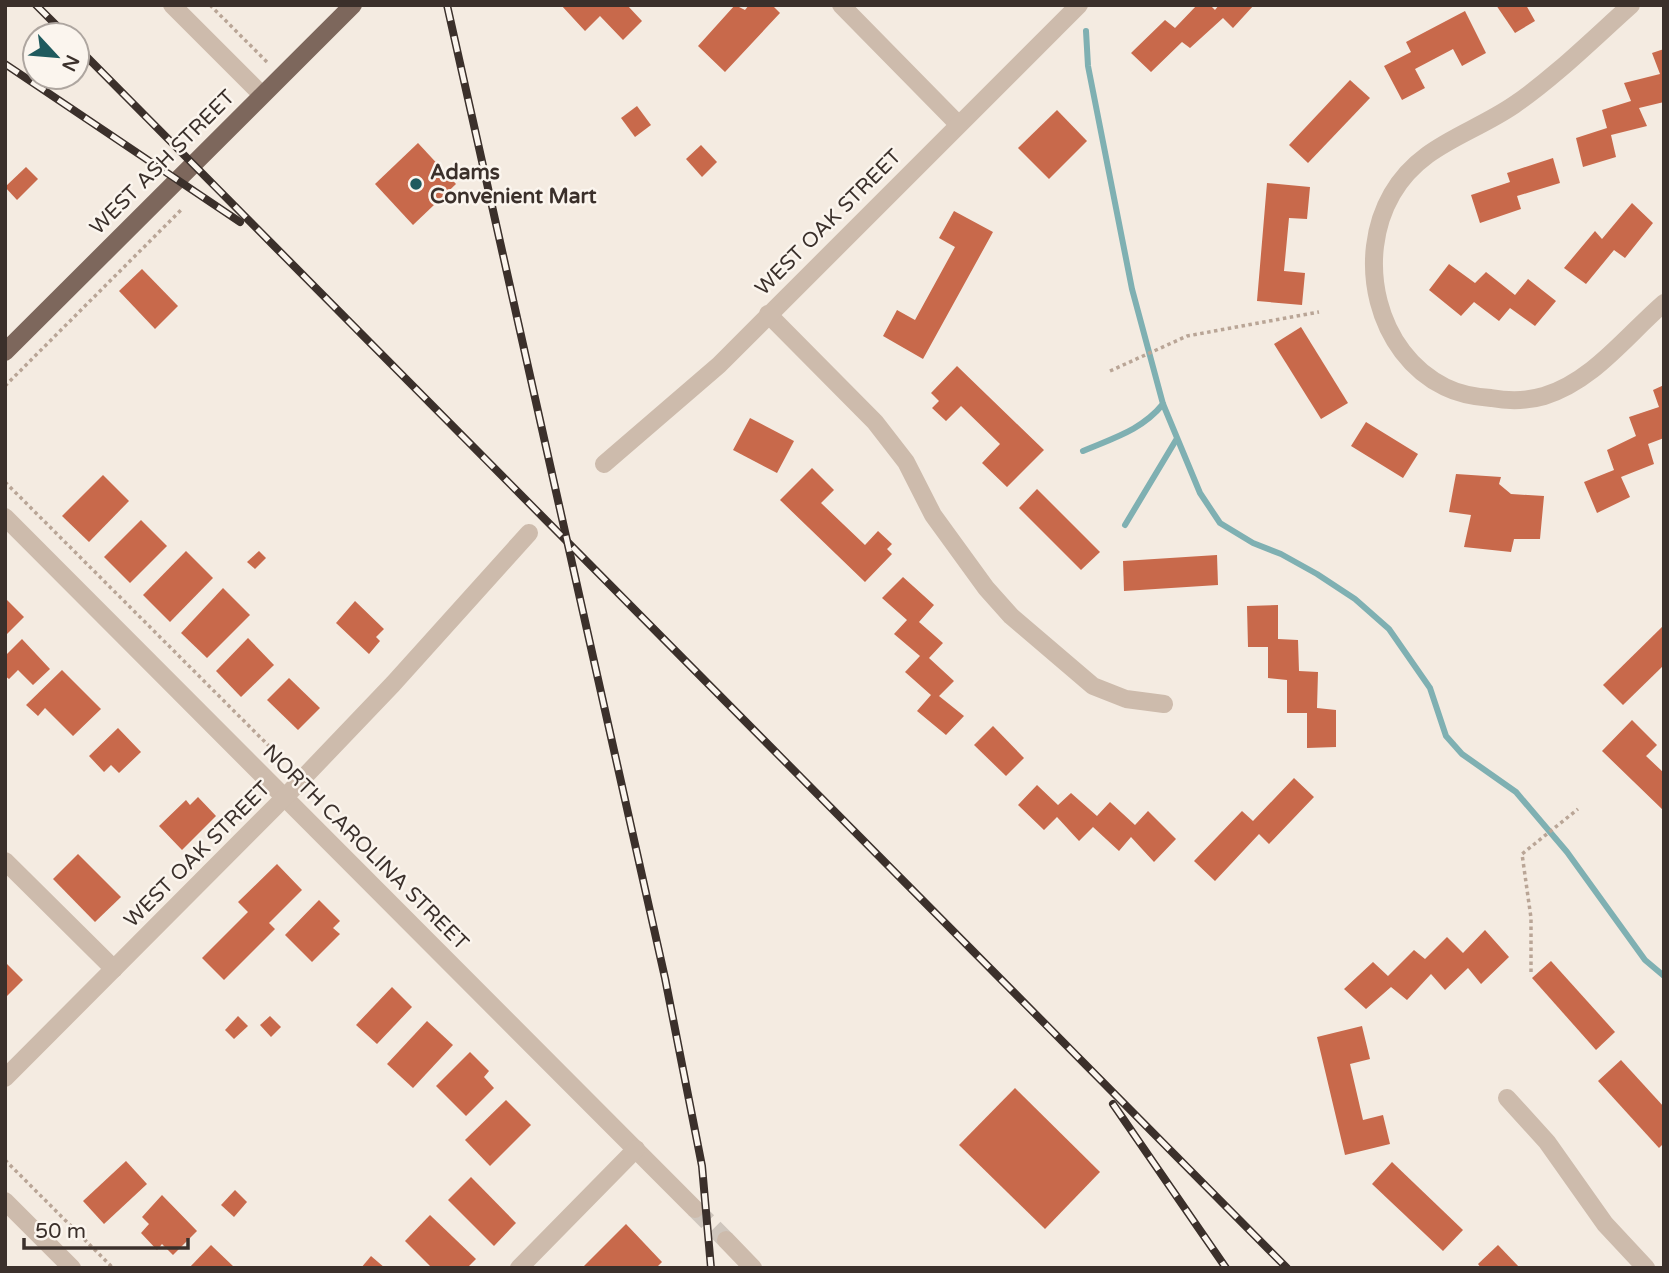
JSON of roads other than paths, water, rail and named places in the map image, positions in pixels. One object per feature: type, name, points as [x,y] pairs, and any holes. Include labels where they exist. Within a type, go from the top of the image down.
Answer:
[{"type":"main road","name":"WEST ASH STREET","points":[[5,352],[353,5]]},
{"type":"street","points":[[172,5],[261,94]]},
{"type":"street","points":[[841,5],[958,124]]},
{"type":"street","name":"WEST OAK STREET","points":[[604,464],[719,365],[1079,5]]},
{"type":"street","points":[[1631,5],[1512,107],[1431,151],[1407,172],[1391,195],[1378,226],[1373,257],[1374,288],[1384,320],[1398,345],[1421,370],[1445,387],[1474,396],[1509,401],[1542,397],[1573,384],[1599,365],[1664,303]]},
{"type":"street","points":[[768,314],[881,429],[906,462],[933,515],[986,588],[1011,617],[1093,686],[1126,699],[1164,704]]},
{"type":"street","name":"NORTH CAROLINA STREET","points":[[5,517],[695,1209]]},
{"type":"street","name":"WEST OAK STREET","points":[[5,1078],[285,797],[397,680],[529,533]]},
{"type":"street","points":[[5,861],[114,969]]},
{"type":"street","points":[[1507,1098],[1547,1142],[1605,1224],[1646,1268]]},
{"type":"street","points":[[519,1268],[636,1149]]},
{"type":"street","points":[[5,1201],[72,1268]]},
{"type":"street","points":[[726,1240],[753,1268]]},
{"type":"waterway","points":[[1086,31],[1088,66],[1132,289],[1163,404],[1200,493],[1220,523],[1253,543],[1281,554],[1317,574],[1355,599],[1389,629],[1430,688],[1446,736],[1462,754],[1516,792],[1567,852],[1645,960],[1664,976]]},
{"type":"waterway","points":[[1083,451],[1136,427],[1163,404]]},
{"type":"waterway","points":[[1125,525],[1176,440]]},
{"type":"tunnel","points":[[695,1209],[726,1240]]},
{"type":"railway","points":[[36,5],[52,21]]},
{"type":"railway","points":[[447,5],[665,978],[702,1166],[711,1268]]},
{"type":"railway","points":[[91,61],[1287,1268]]},
{"type":"railway","points":[[5,64],[240,222]]},
{"type":"railway","points":[[1113,1104],[1226,1268]]},
{"type":"place","name":"Adams Convenient Mart","points":[[416,184]]}]
